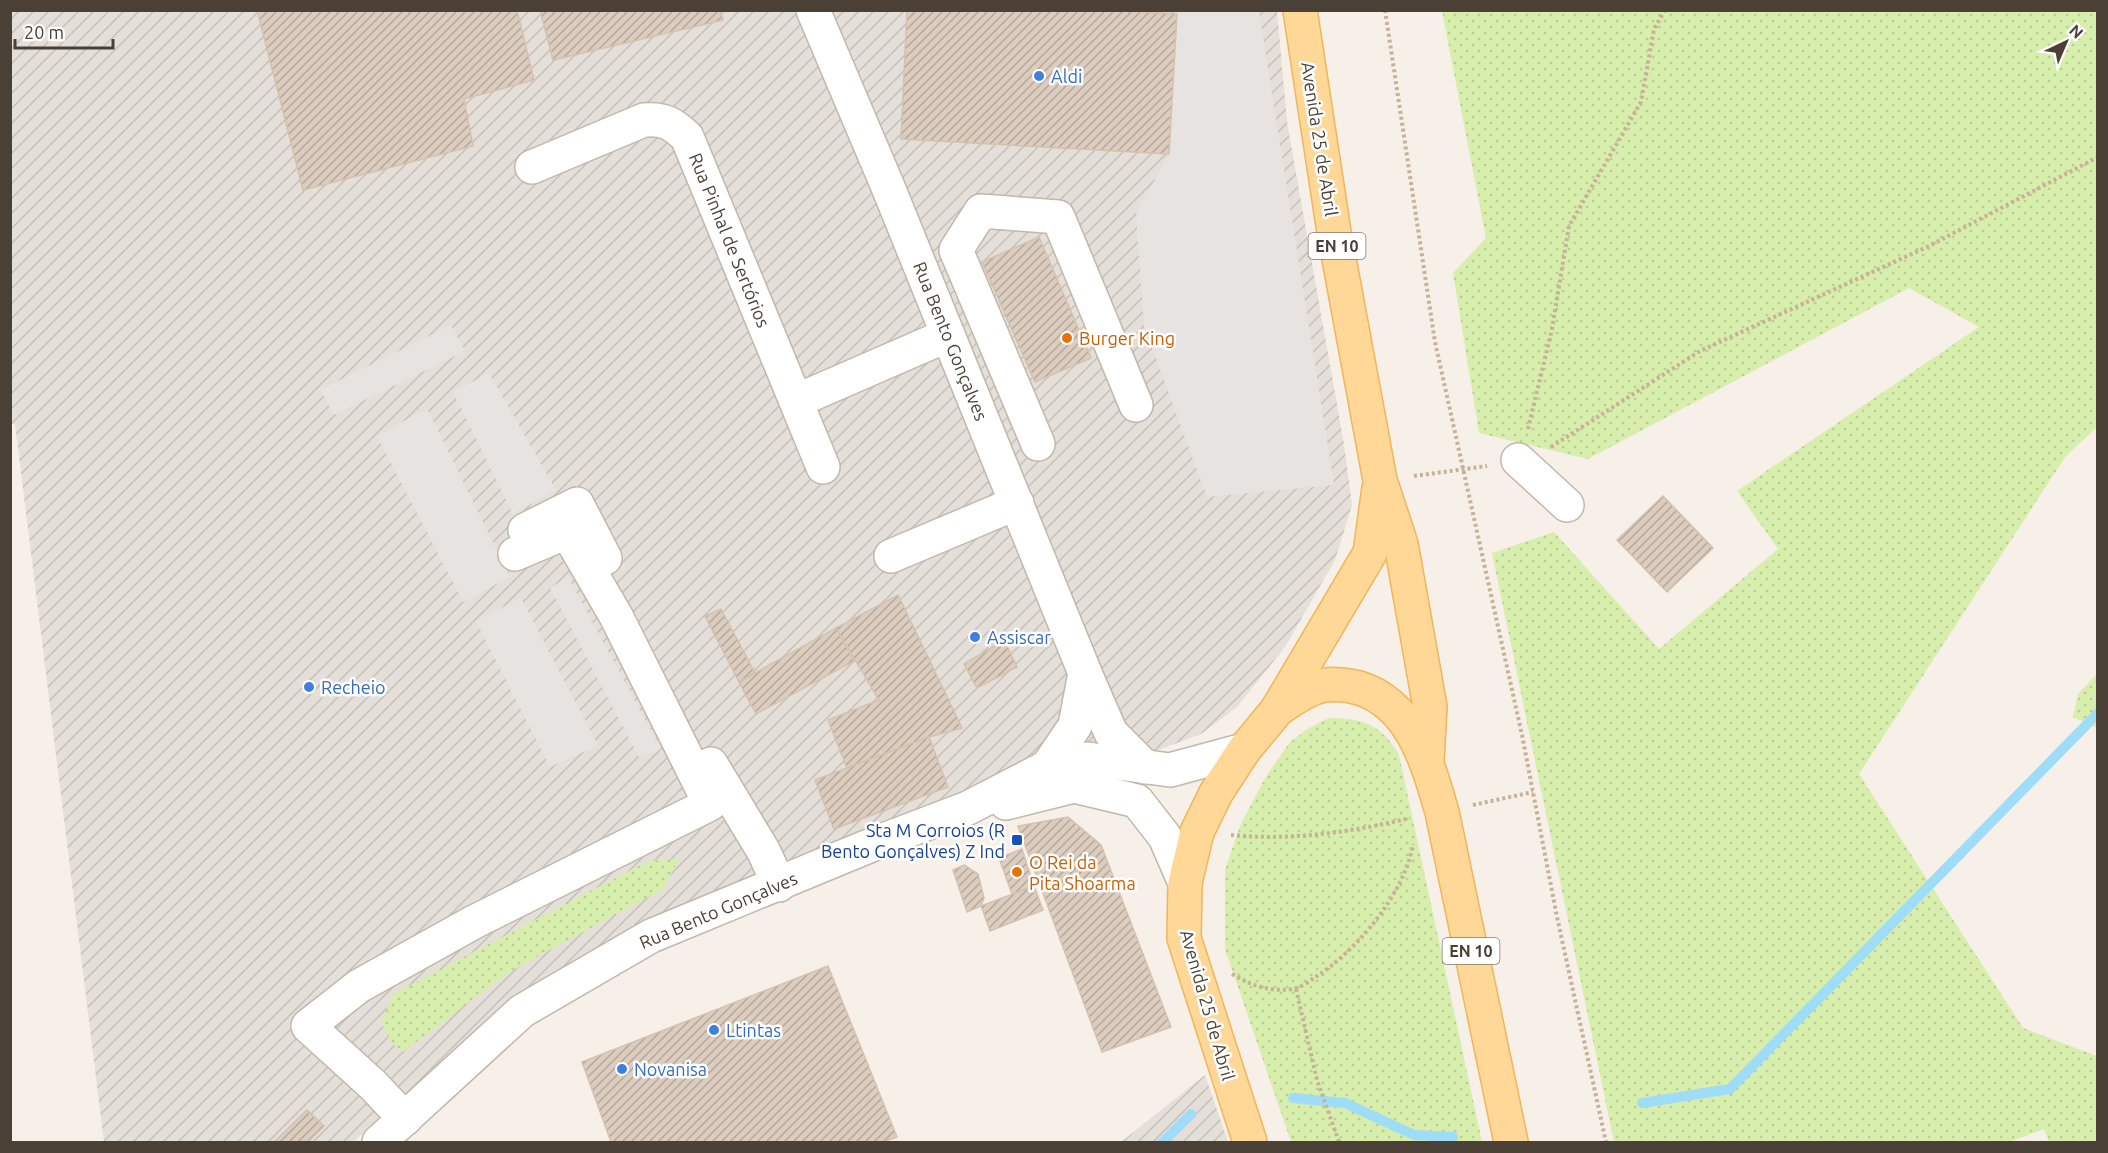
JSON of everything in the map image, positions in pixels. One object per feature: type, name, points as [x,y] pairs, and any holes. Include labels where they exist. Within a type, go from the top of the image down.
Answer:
[{"type":"main road","name":"Avenida 25 de Abril","points":[[1300,10],[1334,232],[1380,480],[1401,544],[1430,707],[1427,760]]},
{"type":"main road","name":"Avenida 25 de Abril","points":[[1250,1143],[1184,938],[1185,883],[1197,832],[1216,794],[1244,750],[1277,710],[1370,553],[1380,480]]},
{"type":"main road","name":"Avenida 25 de Abril","points":[[1277,710],[1316,687],[1346,684],[1373,693],[1400,713],[1427,760],[1442,812],[1511,1143]]},
{"type":"street","name":"Rua Bento Gonçalves","points":[[813,10],[1111,733],[1145,767]]},
{"type":"street","name":"Rua Pinhal de Sertórios","points":[[532,167],[644,120],[657,119],[672,123],[687,137],[823,467]]},
{"type":"street","points":[[1038,444],[956,250],[981,211],[1058,218],[1136,405]]},
{"type":"street","points":[[796,401],[948,335]]},
{"type":"street","points":[[1518,460],[1567,505]]},
{"type":"street","points":[[891,556],[1017,503]]},
{"type":"street","points":[[405,1119],[373,1085],[308,1026],[359,986],[474,922],[710,804],[616,616],[567,532],[511,546],[577,504],[655,662],[728,796],[768,859],[779,885]]},
{"type":"street","points":[[1047,767],[1075,726],[1085,673]]},
{"type":"street","points":[[968,808],[1047,767],[1088,759],[1170,770],[1244,750]]},
{"type":"street","points":[[968,808],[1003,804],[1074,786],[1137,801],[1165,837],[1185,883]]},
{"type":"street","name":"Rua Bento Gonçalves","points":[[380,1143],[522,1011],[651,936],[881,841],[968,808]]},
{"type":"path","points":[[1385,10],[1435,342],[1465,470],[1606,1143]]},
{"type":"path","points":[[1518,460],[1539,392],[1569,226],[1641,102],[1654,29],[1665,10]]},
{"type":"path","points":[[1380,480],[1465,470],[1538,455],[1700,351],[1929,246],[2097,157]]},
{"type":"path","points":[[1197,832],[1256,838],[1358,831],[1418,816]]},
{"type":"path","points":[[1226,969],[1264,990],[1296,988],[1327,970],[1357,942],[1392,897],[1410,862],[1414,839]]},
{"type":"path","points":[[1296,988],[1300,1016],[1317,1080],[1339,1143]]},
{"type":"shaded area","points":[[11,11],[1277,11],[1287,122],[1344,444],[1352,505],[1335,560],[1285,647],[1237,707],[1201,734],[560,976],[519,999],[353,1142],[104,1142],[15,424],[11,424]]},
{"type":"shaded area","points":[[1177,11],[1259,11],[1334,485],[1207,497],[1144,326],[1136,214],[1169,154]]},
{"type":"shaded area","points":[[451,325],[465,351],[334,415],[320,390]]},
{"type":"shaded area","points":[[489,373],[556,490],[513,514],[453,392]]},
{"type":"shaded area","points":[[427,408],[510,577],[463,602],[377,436]]},
{"type":"shaded area","points":[[568,577],[661,749],[639,757],[550,588]]},
{"type":"shaded area","points":[[521,598],[598,745],[550,767],[476,621]]},
{"type":"shaded area","points":[[1205,1075],[1228,1142],[1121,1142]]},
{"type":"green space","points":[[1442,11],[2097,11],[2097,427],[2065,457],[1859,774],[2023,1028],[2097,1056],[2097,1142],[2049,1142],[2044,1129],[2009,1142],[1614,1142],[1492,553],[1554,532],[1659,649],[1778,549],[1737,491],[1979,327],[1909,288],[1588,459],[1479,433],[1453,273],[1486,238]]},
{"type":"green space","points":[[2097,674],[2097,728],[2073,717],[2078,694]]},
{"type":"green space","points":[[1329,718],[1352,720],[1370,725],[1385,736],[1399,755],[1482,1142],[1291,1142],[1225,949],[1225,870],[1240,826],[1265,778],[1290,742],[1309,728]]},
{"type":"green space","points":[[679,859],[663,889],[509,972],[403,1052],[391,1042],[381,1022],[393,994],[648,861]]},
{"type":"building","points":[[257,10],[517,10],[534,80],[464,99],[473,146],[303,190]]},
{"type":"building","points":[[540,10],[720,10],[723,20],[553,60]]},
{"type":"building","name":"Aldi","points":[[907,10],[1118,10],[1177,14],[1169,154],[901,139]]},
{"type":"building","points":[[1039,237],[1091,358],[1035,382],[982,262]]},
{"type":"building","points":[[1663,496],[1713,548],[1667,592],[1617,540]]},
{"type":"building","points":[[898,595],[962,728],[929,737],[847,768],[828,720],[879,700],[836,628]]},
{"type":"building","points":[[721,609],[755,673],[739,682],[705,616]]},
{"type":"building","points":[[836,628],[854,661],[756,714],[739,682]]},
{"type":"building","points":[[1004,640],[1017,667],[977,688],[964,664]]},
{"type":"building","points":[[929,737],[948,787],[834,829],[815,780]]},
{"type":"building","points":[[1068,817],[1101,845],[1171,1027],[1102,1052],[1018,826]]},
{"type":"building","name":"O Rei da Pita Shoarma","points":[[1022,849],[1034,886],[1012,894],[999,858]]},
{"type":"building","points":[[964,865],[978,874],[984,898],[981,906],[967,912],[953,870]]},
{"type":"building","points":[[1034,886],[1043,910],[990,931],[981,906]]},
{"type":"building","points":[[828,966],[897,1137],[883,1142],[611,1142],[582,1062]]},
{"type":"building","points":[[307,1110],[324,1126],[308,1142],[274,1142]]},
{"type":"waterway","points":[[1642,1103],[1730,1089],[2098,713]]},
{"type":"waterway","points":[[1293,1098],[1345,1103],[1414,1135],[1453,1137]]},
{"type":"waterway","points":[[1163,1142],[1191,1114]]},
{"type":"place","name":"Aldi","points":[[1039,76]]},
{"type":"place","name":"Burger King","points":[[1067,338]]},
{"type":"place","name":"Assiscar","points":[[975,637]]},
{"type":"place","name":"Recheio","points":[[309,687]]},
{"type":"place","name":"Sta M Corroios (R Bento Gonçalves) Z Ind","points":[[1017,840]]},
{"type":"place","name":"O Rei da Pita Shoarma","points":[[1017,872]]},
{"type":"place","name":"Ltintas","points":[[714,1030]]},
{"type":"place","name":"Novanisa","points":[[622,1069]]}]
